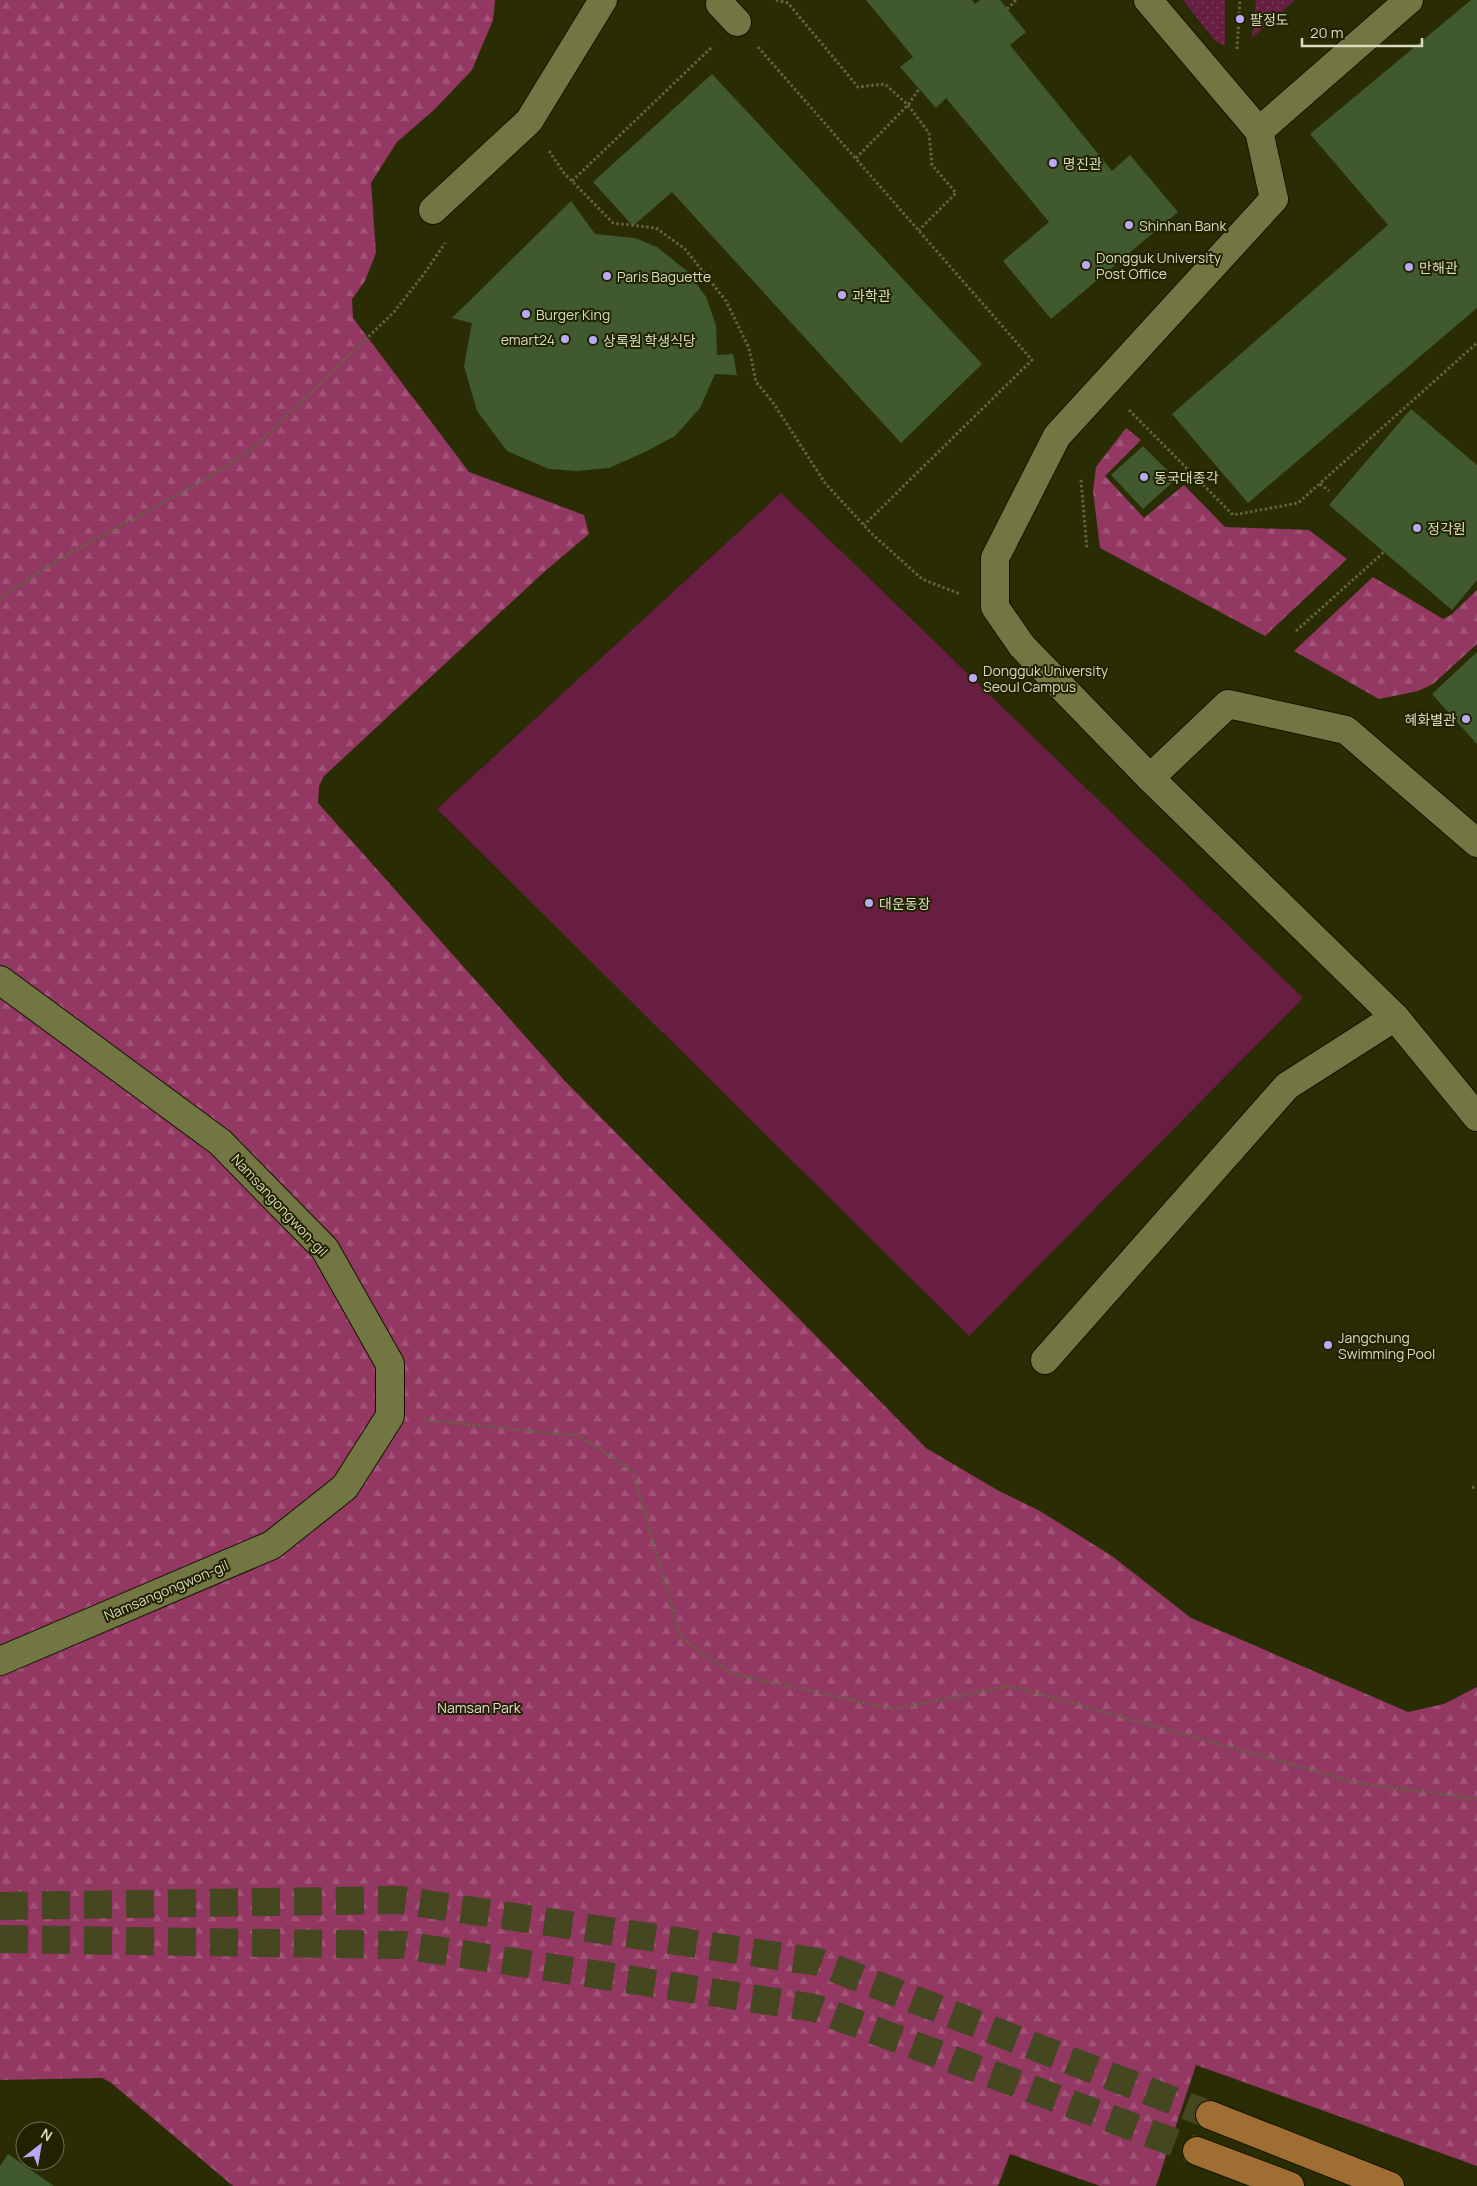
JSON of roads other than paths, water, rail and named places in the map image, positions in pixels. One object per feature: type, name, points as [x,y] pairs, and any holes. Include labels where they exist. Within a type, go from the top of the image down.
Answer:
[{"type":"main road","points":[[1210,2115],[1390,2186]]},
{"type":"main road","points":[[1197,2151],[1290,2186]]},
{"type":"street","points":[[433,210],[529,121],[603,0]]},
{"type":"street","points":[[1148,0],[1259,131],[1274,199],[1056,436],[995,558],[995,607],[1022,646],[1150,778],[1395,1017],[1477,1118]]},
{"type":"street","points":[[1259,131],[1409,0]]},
{"type":"street","points":[[1150,778],[1228,704],[1346,730],[1477,843]]},
{"type":"street","name":"Namsangongwon-gil","points":[[0,980],[220,1142],[325,1249],[390,1364],[390,1416],[345,1487],[272,1545],[0,1661]]},
{"type":"street","points":[[1044,1360],[1287,1086],[1395,1017]]},
{"type":"tunnel","points":[[0,1906],[400,1900],[818,1962],[1210,2115]]},
{"type":"tunnel","points":[[0,1939],[403,1945],[815,2008],[1197,2151]]},
{"type":"place","name":"팔정도","points":[[1240,19]]},
{"type":"place","name":"명진관","points":[[1053,163]]},
{"type":"place","name":"Shinhan Bank","points":[[1129,225]]},
{"type":"place","name":"Dongguk University Post Office","points":[[1086,265]]},
{"type":"place","name":"만해관","points":[[1409,267]]},
{"type":"place","name":"Paris Baguette","points":[[607,276]]},
{"type":"place","name":"과학관","points":[[842,295]]},
{"type":"place","name":"Burger King","points":[[526,314]]},
{"type":"place","name":"emart24","points":[[565,339]]},
{"type":"place","name":"상록원 학생식당","points":[[593,340]]},
{"type":"place","name":"동국대종각","points":[[1144,477]]},
{"type":"place","name":"정각원","points":[[1417,528]]},
{"type":"place","name":"Dongguk University Seoul Campus","points":[[973,678]]},
{"type":"place","name":"혜화별관","points":[[1466,719]]},
{"type":"place","name":"대운동장","points":[[869,903]]},
{"type":"place","name":"Jangchung Swimming Pool","points":[[1328,1345]]},
{"type":"park label","name":"Namsan Park","points":[[479,1707]]}]
